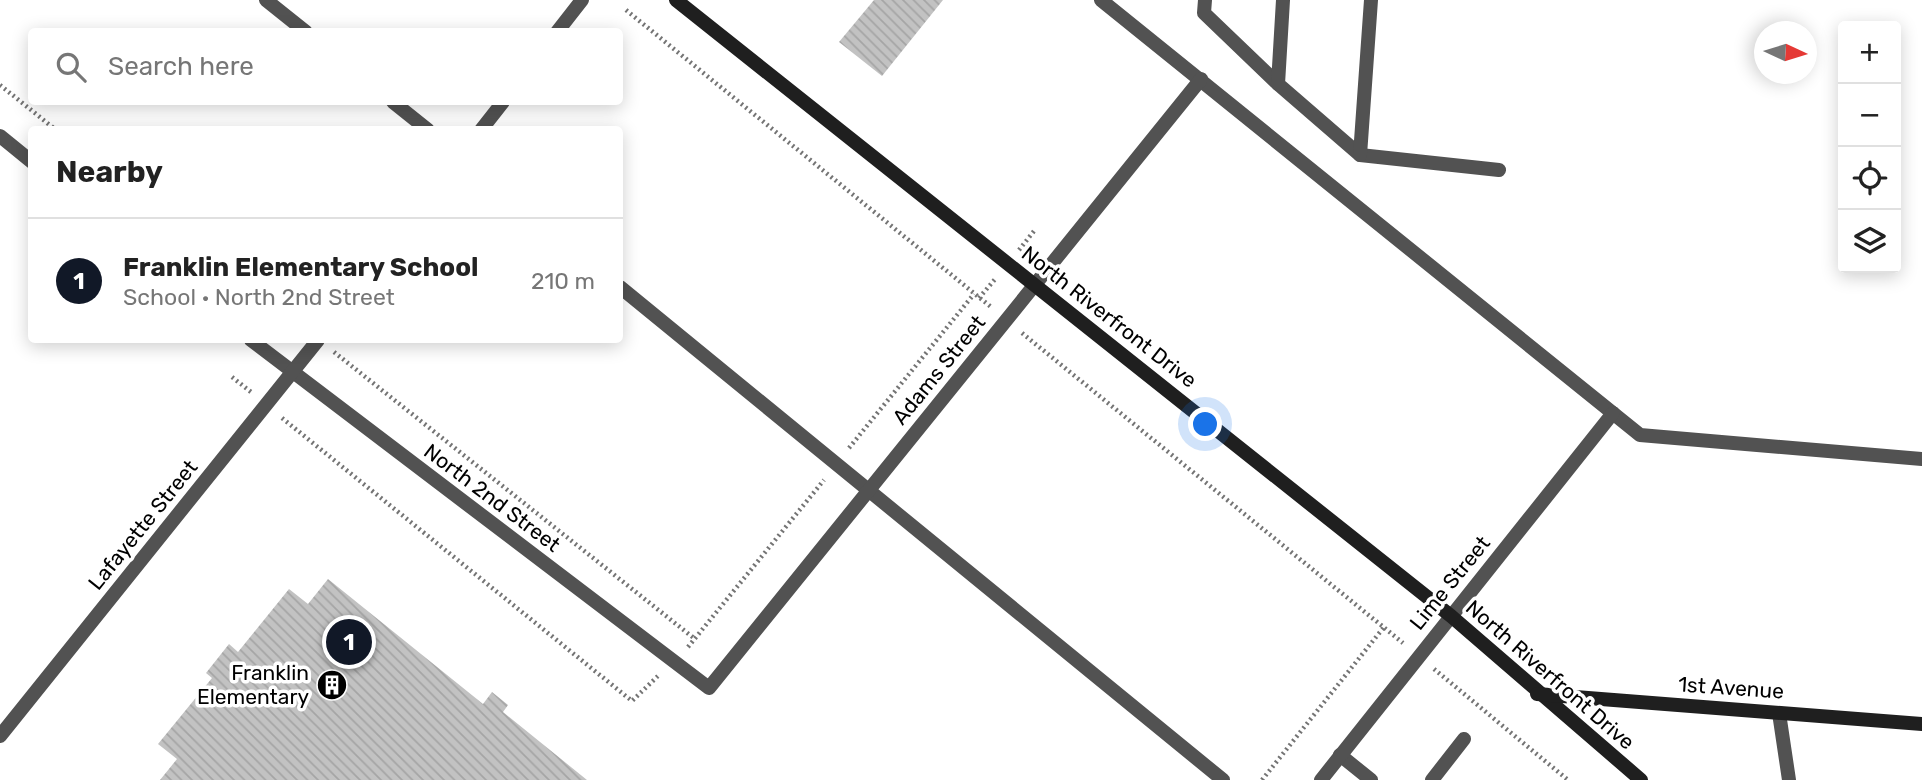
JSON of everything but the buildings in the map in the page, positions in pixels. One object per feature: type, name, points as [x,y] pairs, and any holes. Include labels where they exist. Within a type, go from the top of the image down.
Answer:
[{"type":"main road","name":"North Riverfront Drive","points":[[676,0],[1451,616],[1537,694],[1641,780]]},
{"type":"main road","name":"1st Avenue","points":[[1537,694],[1922,724]]},
{"type":"street","points":[[266,0],[301,28]]},
{"type":"street","points":[[561,28],[582,0]]},
{"type":"street","points":[[1101,0],[1640,435],[1922,459]]},
{"type":"street","points":[[1205,0],[1204,13],[1278,84],[1360,155],[1499,170]]},
{"type":"street","points":[[1278,84],[1283,0]]},
{"type":"street","points":[[1360,155],[1371,0]]},
{"type":"street","name":"Adams Street","points":[[709,688],[1201,79]]},
{"type":"street","points":[[397,105],[423,126]]},
{"type":"street","points":[[484,126],[501,105]]},
{"type":"street","points":[[0,136],[28,159]]},
{"type":"street","points":[[623,289],[1223,780]]},
{"type":"street","name":"North 2nd Street","points":[[255,343],[709,688]]},
{"type":"street","name":"Lafayette Street","points":[[0,736],[292,373],[323,343]]},
{"type":"street","name":"Lime Street","points":[[1321,780],[1613,413]]},
{"type":"street","points":[[1779,713],[1789,780]]},
{"type":"street","points":[[1432,780],[1464,739]]},
{"type":"street","points":[[1340,755],[1371,780]]},
{"type":"path","points":[[625,10],[1384,627],[1568,780]]},
{"type":"path","points":[[0,85],[51,126]]},
{"type":"path","points":[[232,377],[632,701],[695,639],[974,294]]},
{"type":"path","points":[[323,343],[695,639]]},
{"type":"path","points":[[1262,780],[1384,627]]},
{"type":"place","name":"Franklin Elementary School","points":[[349,642]]},
{"type":"place","name":"Franklin Elementary","points":[[332,685]]}]
